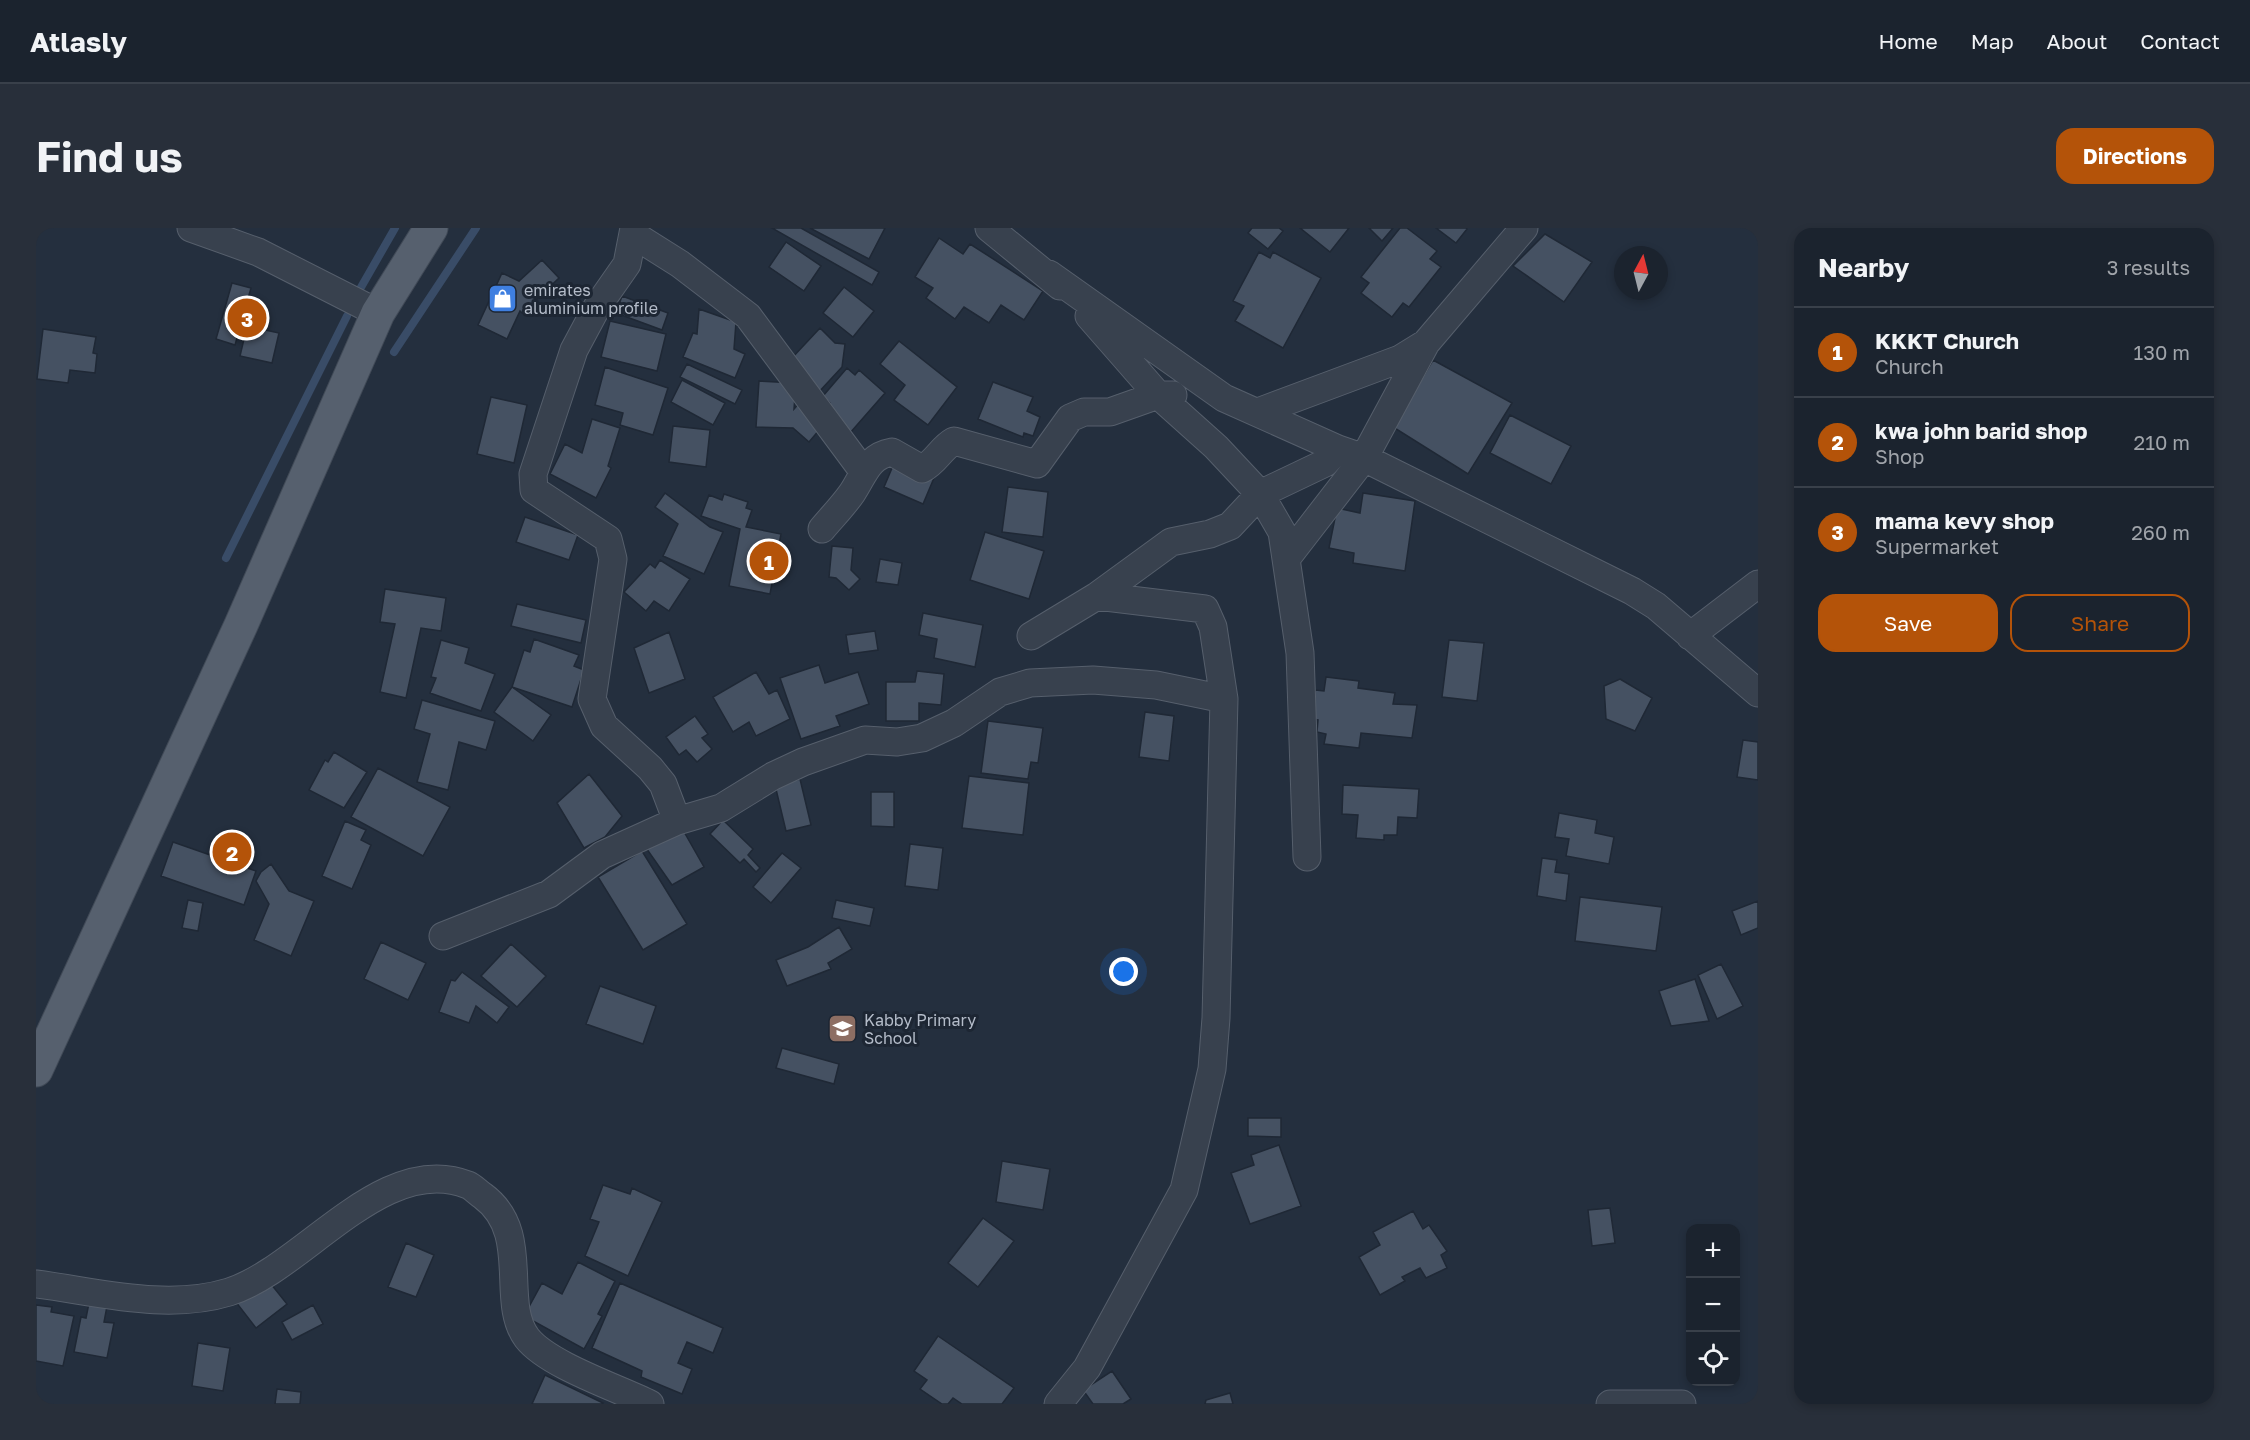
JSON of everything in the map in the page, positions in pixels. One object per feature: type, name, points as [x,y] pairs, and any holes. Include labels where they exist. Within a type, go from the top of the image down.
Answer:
[{"type":"main road","points":[[39,1053],[241,626],[378,313],[431,228]]},
{"type":"street","points":[[191,228],[258,252],[378,313]]},
{"type":"street","points":[[989,228],[1049,274],[1224,398],[1338,449],[1364,458],[1632,591],[1656,606],[1758,693]]},
{"type":"street","points":[[1286,559],[1364,458],[1426,343],[1524,228]]},
{"type":"street","points":[[677,821],[663,784],[650,768],[603,726],[592,699],[613,559],[608,539],[534,490],[532,484],[533,474],[574,350],[597,307],[627,264],[634,231],[748,316],[863,471]]},
{"type":"street","points":[[1049,274],[1158,395],[1216,447],[1260,494],[1282,532],[1300,653],[1307,857]]},
{"type":"street","points":[[1258,412],[1400,358],[1426,343]]},
{"type":"street","points":[[822,529],[853,492],[863,471],[880,454],[892,452],[922,469],[931,465],[945,446],[954,441],[1036,464],[1070,418],[1084,412],[1110,412],[1158,395],[1224,398]]},
{"type":"street","points":[[1032,636],[1097,596],[1171,542],[1210,534],[1230,525],[1260,494],[1325,463],[1338,449]]},
{"type":"street","points":[[1690,636],[1758,584]]},
{"type":"street","points":[[1058,1404],[1087,1368],[1184,1190],[1212,1069],[1216,1018],[1224,699],[1213,627],[1205,609],[1097,596]]},
{"type":"street","points":[[443,936],[549,894],[602,855],[677,821],[721,808],[773,776],[836,748],[865,740],[897,742],[922,738],[954,723],[1000,692],[1030,683],[1104,681],[1156,685],[1224,699]]},
{"type":"street","points":[[36,1284],[149,1299],[198,1300],[231,1291],[268,1271],[378,1196],[406,1182],[436,1180],[468,1185],[492,1203],[509,1232],[516,1308],[526,1337],[549,1357],[650,1404]]},
{"type":"street","points":[[1610,1404],[1682,1404]]},
{"type":"building","points":[[772,228],[801,228],[879,272],[872,285]]},
{"type":"building","points":[[810,228],[885,228],[869,259]]},
{"type":"building","points":[[1252,228],[1279,228],[1283,231],[1268,249],[1248,233]]},
{"type":"building","points":[[1300,228],[1349,228],[1330,252]]},
{"type":"building","points":[[1369,228],[1393,228],[1382,241]]},
{"type":"building","points":[[1400,228],[1407,228],[1437,251],[1430,259],[1441,267],[1409,307],[1403,303],[1392,317],[1361,293],[1369,283],[1361,277]]},
{"type":"building","points":[[1436,228],[1466,228],[1467,229],[1456,243]]},
{"type":"building","points":[[1545,234],[1592,262],[1564,302],[1513,266]]},
{"type":"building","points":[[939,238],[963,254],[970,244],[1043,291],[1024,320],[1001,305],[989,323],[964,307],[955,319],[926,298],[933,288],[915,277]]},
{"type":"building","points":[[786,242],[821,266],[804,291],[769,267]]},
{"type":"building","points":[[1259,252],[1270,258],[1273,252],[1321,278],[1283,348],[1235,321],[1244,306],[1233,301]]},
{"type":"building","points":[[542,260],[559,278],[522,313],[520,311],[507,339],[478,325],[502,273],[519,281]]},
{"type":"building","points":[[232,283],[251,288],[235,345],[216,339]]},
{"type":"building","points":[[844,287],[874,311],[853,337],[823,313]]},
{"type":"building","points":[[622,296],[668,313],[662,330],[616,313]]},
{"type":"building","points":[[699,309],[736,322],[734,349],[745,354],[735,378],[683,357],[693,333],[697,334]]},
{"type":"building","points":[[610,321],[666,334],[657,371],[601,357]]},
{"type":"building","points":[[247,326],[279,333],[272,363],[240,356]]},
{"type":"building","points":[[820,328],[835,343],[845,344],[842,367],[817,394],[791,359]]},
{"type":"building","points":[[43,329],[96,337],[93,353],[97,354],[95,373],[70,370],[68,383],[37,379]]},
{"type":"building","points":[[899,341],[957,387],[928,425],[894,400],[905,385],[880,364]]},
{"type":"building","points":[[1433,360],[1512,403],[1468,474],[1393,427]]},
{"type":"building","points":[[687,364],[742,390],[735,404],[680,377]]},
{"type":"building","points":[[605,367],[668,388],[653,435],[620,425],[623,413],[595,405]]},
{"type":"building","points":[[847,368],[855,375],[859,370],[885,393],[850,433],[824,410],[830,403],[823,396]]},
{"type":"building","points":[[682,380],[725,403],[713,425],[671,402]]},
{"type":"building","points":[[759,381],[796,383],[794,409],[801,401],[826,422],[809,442],[793,428],[756,427]]},
{"type":"building","points":[[993,382],[1033,397],[1027,411],[1040,417],[1033,436],[1024,433],[1023,437],[978,419]]},
{"type":"building","points":[[491,397],[527,405],[514,463],[477,454]]},
{"type":"building","points":[[1510,415],[1571,446],[1551,484],[1490,453]]},
{"type":"building","points":[[592,419],[620,428],[608,466],[611,468],[596,498],[550,474],[565,444],[582,453]]},
{"type":"building","points":[[673,426],[710,430],[706,467],[669,462]]},
{"type":"building","points":[[895,461],[934,478],[923,504],[884,487]]},
{"type":"building","points":[[1008,487],[1048,492],[1043,537],[1002,532]]},
{"type":"building","points":[[665,493],[710,527],[723,532],[704,574],[663,556],[678,524],[655,507]]},
{"type":"building","points":[[1363,493],[1415,501],[1405,571],[1353,563],[1354,553],[1329,548],[1337,508],[1360,513]]},
{"type":"building","points":[[724,494],[748,502],[746,508],[752,510],[746,527],[781,534],[770,594],[729,586],[740,529],[701,516],[709,495],[722,500]]},
{"type":"building","points":[[525,517],[578,535],[569,560],[516,542]]},
{"type":"building","points":[[985,532],[1044,551],[1029,599],[970,580]]},
{"type":"building","points":[[832,546],[853,548],[851,570],[860,579],[849,590],[836,578],[829,577]]},
{"type":"building","points":[[880,559],[902,563],[898,585],[876,582]]},
{"type":"building","points":[[660,560],[690,579],[669,611],[654,601],[646,611],[624,592],[650,564],[655,568]]},
{"type":"building","points":[[385,589],[446,598],[441,631],[421,628],[406,698],[380,692],[395,624],[380,622]]},
{"type":"building","points":[[517,604],[586,620],[581,643],[511,626]]},
{"type":"building","points":[[923,613],[983,625],[975,667],[934,658],[937,639],[919,635]]},
{"type":"building","points":[[875,631],[878,650],[849,654],[846,635]]},
{"type":"building","points":[[669,632],[685,679],[649,693],[634,648]]},
{"type":"building","points":[[534,639],[579,655],[574,666],[584,670],[572,707],[512,687],[524,650],[530,652]]},
{"type":"building","points":[[441,640],[469,648],[465,663],[495,674],[481,711],[430,693],[436,678],[431,677]]},
{"type":"building","points":[[1449,640],[1484,643],[1477,701],[1442,697]]},
{"type":"building","points":[[819,665],[825,683],[858,672],[869,704],[836,716],[840,726],[801,739],[780,678]]},
{"type":"building","points":[[917,671],[944,674],[941,705],[919,703],[919,721],[886,721],[886,682],[915,682]]},
{"type":"building","points":[[756,672],[769,694],[777,690],[790,719],[756,736],[749,722],[733,732],[713,697]]},
{"type":"building","points":[[1326,677],[1359,681],[1358,688],[1395,693],[1393,704],[1417,705],[1412,738],[1361,733],[1359,748],[1324,744],[1326,734],[1317,732],[1318,720],[1312,719],[1315,690],[1324,691]]},
{"type":"building","points":[[1620,679],[1652,698],[1635,731],[1606,719],[1604,686]]},
{"type":"building","points":[[512,687],[551,715],[533,741],[494,712]]},
{"type":"building","points":[[422,700],[495,721],[486,750],[459,742],[448,790],[417,782],[430,734],[414,729]]},
{"type":"building","points":[[1145,712],[1174,716],[1169,761],[1139,757]]},
{"type":"building","points":[[695,716],[708,734],[702,738],[712,749],[697,762],[686,750],[679,755],[666,737]]},
{"type":"building","points":[[988,721],[1043,728],[1038,763],[1031,762],[1028,779],[981,773]]},
{"type":"building","points":[[1743,740],[1758,742],[1758,780],[1737,777]]},
{"type":"building","points":[[334,752],[367,772],[344,808],[309,790],[325,760],[328,762]]},
{"type":"building","points":[[378,768],[450,807],[423,856],[351,817]]},
{"type":"building","points":[[589,774],[622,816],[605,837],[584,848],[557,803]]},
{"type":"building","points":[[969,776],[1029,783],[1023,835],[962,828]]},
{"type":"building","points":[[800,779],[811,825],[786,831],[775,785]]},
{"type":"building","points":[[1343,785],[1419,789],[1417,818],[1398,817],[1397,835],[1384,835],[1384,840],[1356,838],[1358,815],[1342,814]]},
{"type":"building","points":[[871,792],[894,792],[894,827],[871,826]]},
{"type":"building","points":[[1559,813],[1597,820],[1595,833],[1614,837],[1609,864],[1566,856],[1569,839],[1555,837]]},
{"type":"building","points":[[723,820],[753,849],[748,855],[760,868],[756,872],[744,859],[740,863],[710,834]]},
{"type":"building","points":[[345,821],[366,830],[361,840],[371,845],[352,889],[322,876]]},
{"type":"building","points":[[679,823],[704,867],[672,885],[644,845]]},
{"type":"building","points":[[173,842],[256,871],[244,905],[161,876]]},
{"type":"building","points":[[910,844],[943,848],[938,890],[905,886]]},
{"type":"building","points":[[642,851],[687,924],[643,950],[598,877]]},
{"type":"building","points":[[782,853],[801,868],[771,903],[753,887]]},
{"type":"building","points":[[1542,858],[1557,860],[1555,872],[1569,874],[1566,901],[1537,896]]},
{"type":"building","points":[[271,864],[289,891],[314,901],[291,956],[254,940],[269,904],[256,881],[261,872]]},
{"type":"building","points":[[1580,897],[1662,907],[1656,951],[1575,941]]},
{"type":"building","points":[[188,900],[203,903],[198,931],[182,928]]},
{"type":"building","points":[[836,900],[874,908],[870,926],[832,918]]},
{"type":"building","points":[[1758,901],[1758,928],[1741,935],[1732,911]]},
{"type":"building","points":[[839,927],[852,949],[828,963],[831,969],[787,986],[776,960],[808,947]]},
{"type":"building","points":[[381,942],[426,963],[408,1000],[364,979]]},
{"type":"building","points":[[511,944],[546,976],[517,1007],[481,976]]},
{"type":"building","points":[[1721,964],[1743,1006],[1717,1019],[1698,975]]},
{"type":"building","points":[[462,972],[509,1007],[497,1023],[476,1006],[469,1023],[439,1012],[451,980],[455,981]]},
{"type":"building","points":[[1695,979],[1709,1021],[1671,1026],[1659,991]]},
{"type":"building","points":[[600,986],[656,1006],[643,1044],[586,1024]]},
{"type":"building","points":[[782,1048],[839,1064],[834,1084],[776,1068]]},
{"type":"building","points":[[1248,1118],[1281,1118],[1281,1137],[1248,1136]]},
{"type":"building","points":[[1279,1145],[1301,1206],[1250,1224],[1231,1173],[1254,1165],[1251,1155]]},
{"type":"building","points":[[1002,1161],[1050,1169],[1043,1210],[996,1202]]},
{"type":"building","points":[[603,1185],[630,1194],[632,1188],[662,1202],[628,1276],[585,1256],[599,1222],[590,1219]]},
{"type":"building","points":[[1610,1208],[1615,1243],[1592,1246],[1588,1210]]},
{"type":"building","points":[[1413,1211],[1423,1229],[1429,1225],[1447,1251],[1441,1255],[1447,1268],[1426,1278],[1420,1268],[1402,1277],[1405,1281],[1380,1295],[1359,1257],[1380,1245],[1373,1232]]},
{"type":"building","points":[[983,1218],[1014,1241],[978,1287],[948,1263]]},
{"type":"building","points":[[406,1243],[434,1255],[416,1297],[388,1287]]},
{"type":"building","points":[[578,1262],[615,1281],[598,1314],[602,1316],[584,1349],[524,1316],[542,1283],[562,1294]]},
{"type":"building","points":[[263,1274],[287,1304],[256,1328],[232,1297]]},
{"type":"building","points":[[620,1283],[723,1328],[713,1353],[687,1342],[678,1363],[692,1369],[682,1394],[641,1377],[642,1371],[592,1348]]},
{"type":"building","points":[[90,1298],[108,1301],[104,1322],[114,1323],[107,1358],[74,1352],[81,1317],[86,1318]]},
{"type":"building","points":[[36,1305],[52,1307],[51,1312],[74,1316],[63,1366],[36,1361]]},
{"type":"building","points":[[313,1305],[323,1324],[292,1340],[282,1322]]},
{"type":"building","points":[[938,1336],[1014,1388],[1002,1404],[962,1404],[953,1398],[948,1404],[942,1404],[920,1389],[927,1380],[914,1371]]},
{"type":"building","points":[[198,1343],[230,1348],[223,1391],[192,1386]]},
{"type":"building","points":[[1112,1371],[1131,1399],[1123,1404],[1093,1404],[1083,1390]]},
{"type":"building","points":[[545,1375],[603,1403],[532,1404]]},
{"type":"building","points":[[277,1389],[301,1392],[300,1404],[275,1404]]},
{"type":"building","points":[[1230,1393],[1233,1404],[1205,1404],[1206,1400]]},
{"type":"waterway","points":[[356,296],[395,228]]},
{"type":"waterway","points":[[394,352],[476,228]]},
{"type":"waterway","points":[[226,558],[347,316]]},
{"type":"place","name":"emirates aluminium profile","points":[[503,299]]},
{"type":"place","name":"mama kevy shop","points":[[247,318]]},
{"type":"place","name":"KKKT Church","points":[[769,561]]},
{"type":"place","name":"kwa john barid shop","points":[[232,852]]},
{"type":"place","name":"Kabby Primary School","points":[[843,1029]]}]
